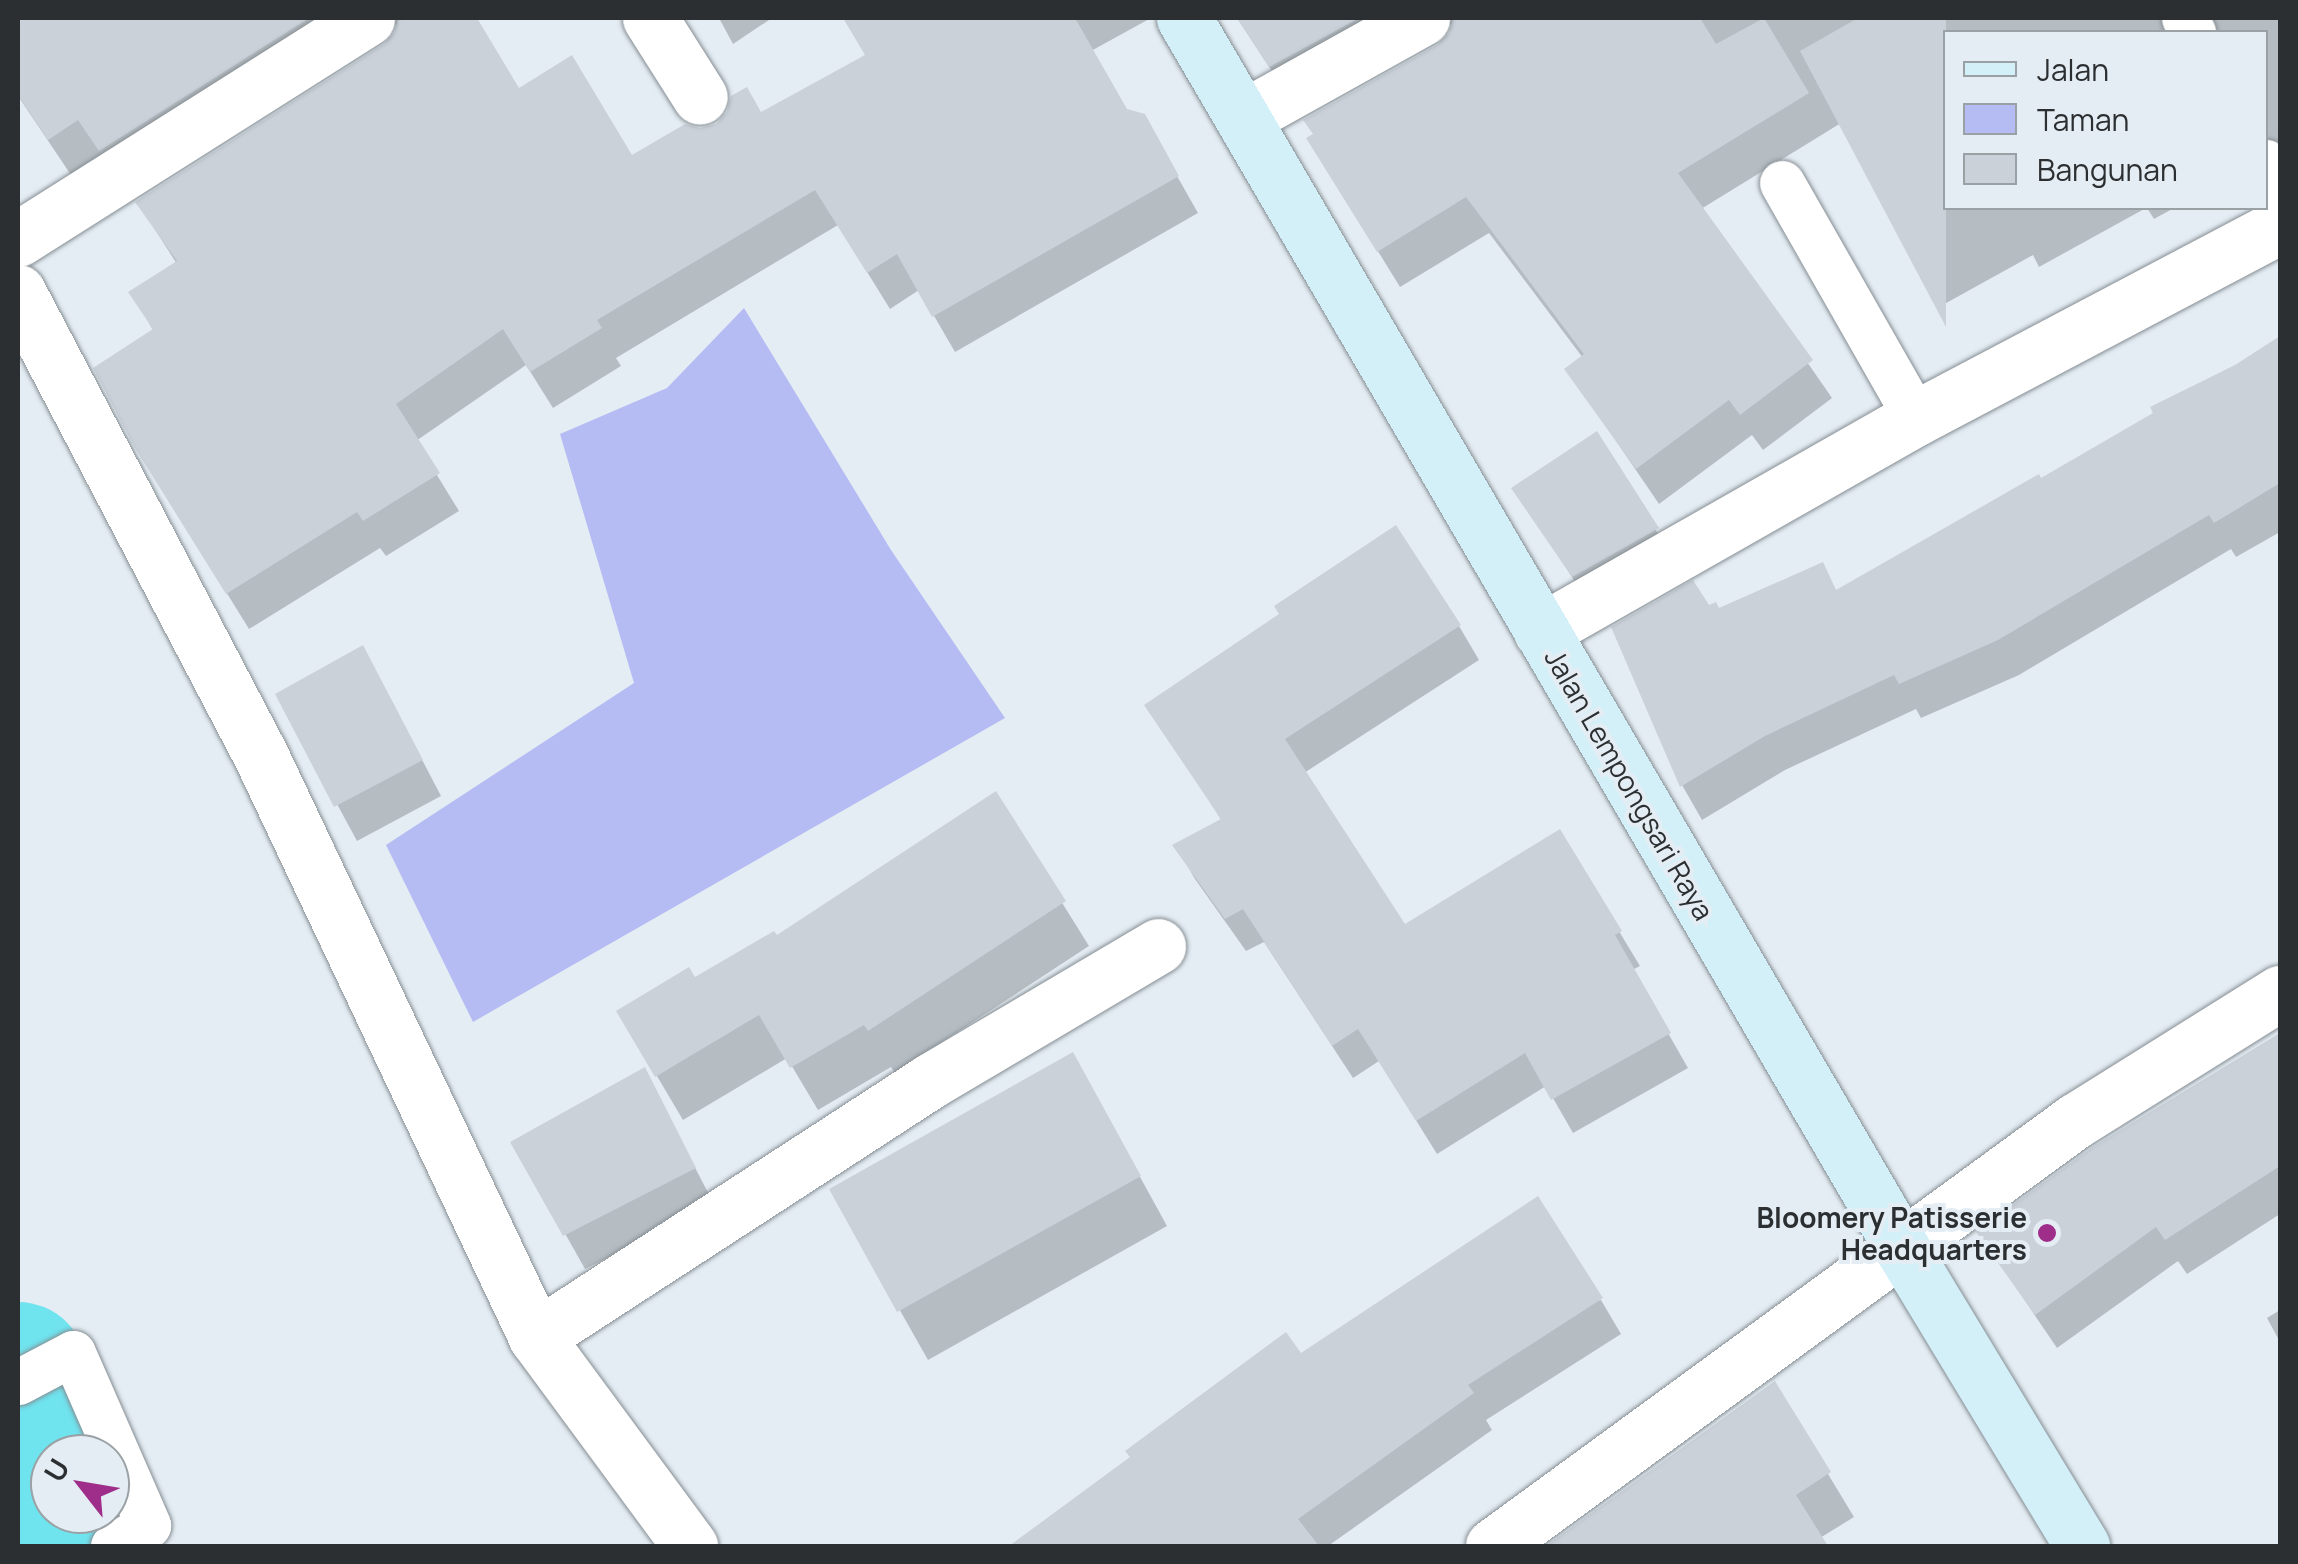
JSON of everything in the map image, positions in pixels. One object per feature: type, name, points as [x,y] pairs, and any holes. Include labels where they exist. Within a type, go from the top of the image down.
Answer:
[{"type":"main road","name":"Jalan Lempongsari Raya","points":[[1184,18],[1903,1250],[2082,1546]]},
{"type":"street","points":[[18,240],[367,18]]},
{"type":"street","points":[[650,18],[700,97]]},
{"type":"street","points":[[1244,118],[1422,18]]},
{"type":"street","points":[[1541,632],[1916,418],[2280,226]]},
{"type":"street","points":[[18,292],[261,756],[536,1336],[690,1546]]},
{"type":"street","points":[[536,1336],[930,1082],[1158,946]]},
{"type":"street","points":[[1494,1546],[2075,1121],[2280,994]]},
{"type":"lane","points":[[2268,166],[2280,189]]},
{"type":"lane","points":[[1782,184],[1916,418]]},
{"type":"lane","points":[[18,1382],[73,1352],[148,1525],[112,1546]]},
{"type":"green space","points":[[744,308],[891,550],[1005,718],[473,1022],[386,845],[634,683],[560,434],[667,388]]},
{"type":"building","points":[[18,18],[309,18],[99,151],[78,120],[48,140],[18,95]]},
{"type":"building","points":[[398,18],[477,18],[519,88],[572,55],[632,155],[685,124],[700,128],[716,124],[727,112],[731,96],[747,87],[761,112],[865,55],[843,18],[1075,18],[1127,109],[1145,114],[1179,176],[932,317],[897,254],[867,273],[815,190],[597,320],[602,328],[530,372],[503,329],[396,404],[440,473],[363,521],[357,512],[226,594],[135,448],[93,368],[153,329],[128,292],[177,261],[135,202],[384,44],[394,33]]},
{"type":"building","points":[[1237,18],[1359,18],[1269,67]]},
{"type":"building","points":[[1453,18],[1700,18],[1716,44],[1764,18],[1809,93],[1678,173],[1813,360],[1740,415],[1729,400],[1636,469],[1564,369],[1584,354],[1466,197],[1377,252],[1306,138],[1313,134],[1303,120],[1437,45],[1449,33]]},
{"type":"building","points":[[1858,18],[1946,18],[1946,327],[1800,51]]},
{"type":"building","points":[[2280,336],[2280,483],[2214,523],[2209,515],[1998,640],[1899,684],[1894,675],[1765,736],[1680,787],[1611,627],[1693,580],[1709,605],[1716,602],[1719,608],[1823,562],[1836,590],[2039,474],[2041,478],[2153,413],[2150,407],[2235,365]]},
{"type":"building","points":[[1597,431],[1659,528],[1572,577],[1511,488]]},
{"type":"building","points":[[1396,525],[1461,625],[1285,739],[1405,924],[1560,829],[1622,931],[1615,935],[1671,1033],[1551,1100],[1525,1053],[1416,1121],[1358,1029],[1332,1046],[1243,909],[1225,919],[1172,845],[1221,819],[1144,705],[1279,614],[1274,606]]},
{"type":"building","points":[[363,645],[423,760],[334,807],[275,694]]},
{"type":"building","points":[[996,791],[1066,901],[868,1031],[864,1025],[790,1068],[759,1015],[655,1077],[616,1011],[689,967],[695,977],[774,931],[777,935]]},
{"type":"building","points":[[2280,1033],[2280,1166],[2165,1240],[2156,1227],[2035,1315],[1976,1232],[2093,1147]]},
{"type":"building","points":[[1073,1052],[1141,1176],[897,1312],[829,1189]]},
{"type":"building","points":[[645,1067],[696,1168],[563,1236],[510,1142]]},
{"type":"building","points":[[1538,1196],[1603,1298],[1468,1385],[1474,1393],[1298,1519],[1319,1546],[1009,1546],[1130,1457],[1125,1451],[1286,1332],[1301,1353]]},
{"type":"building","points":[[1775,1381],[1831,1472],[1796,1495],[1828,1546],[1546,1546]]},
{"type":"waterway","points":[[18,1371],[52,1546]]},
{"type":"place","name":"Bloomery Patisserie Headquarters","points":[[2047,1233]]}]
